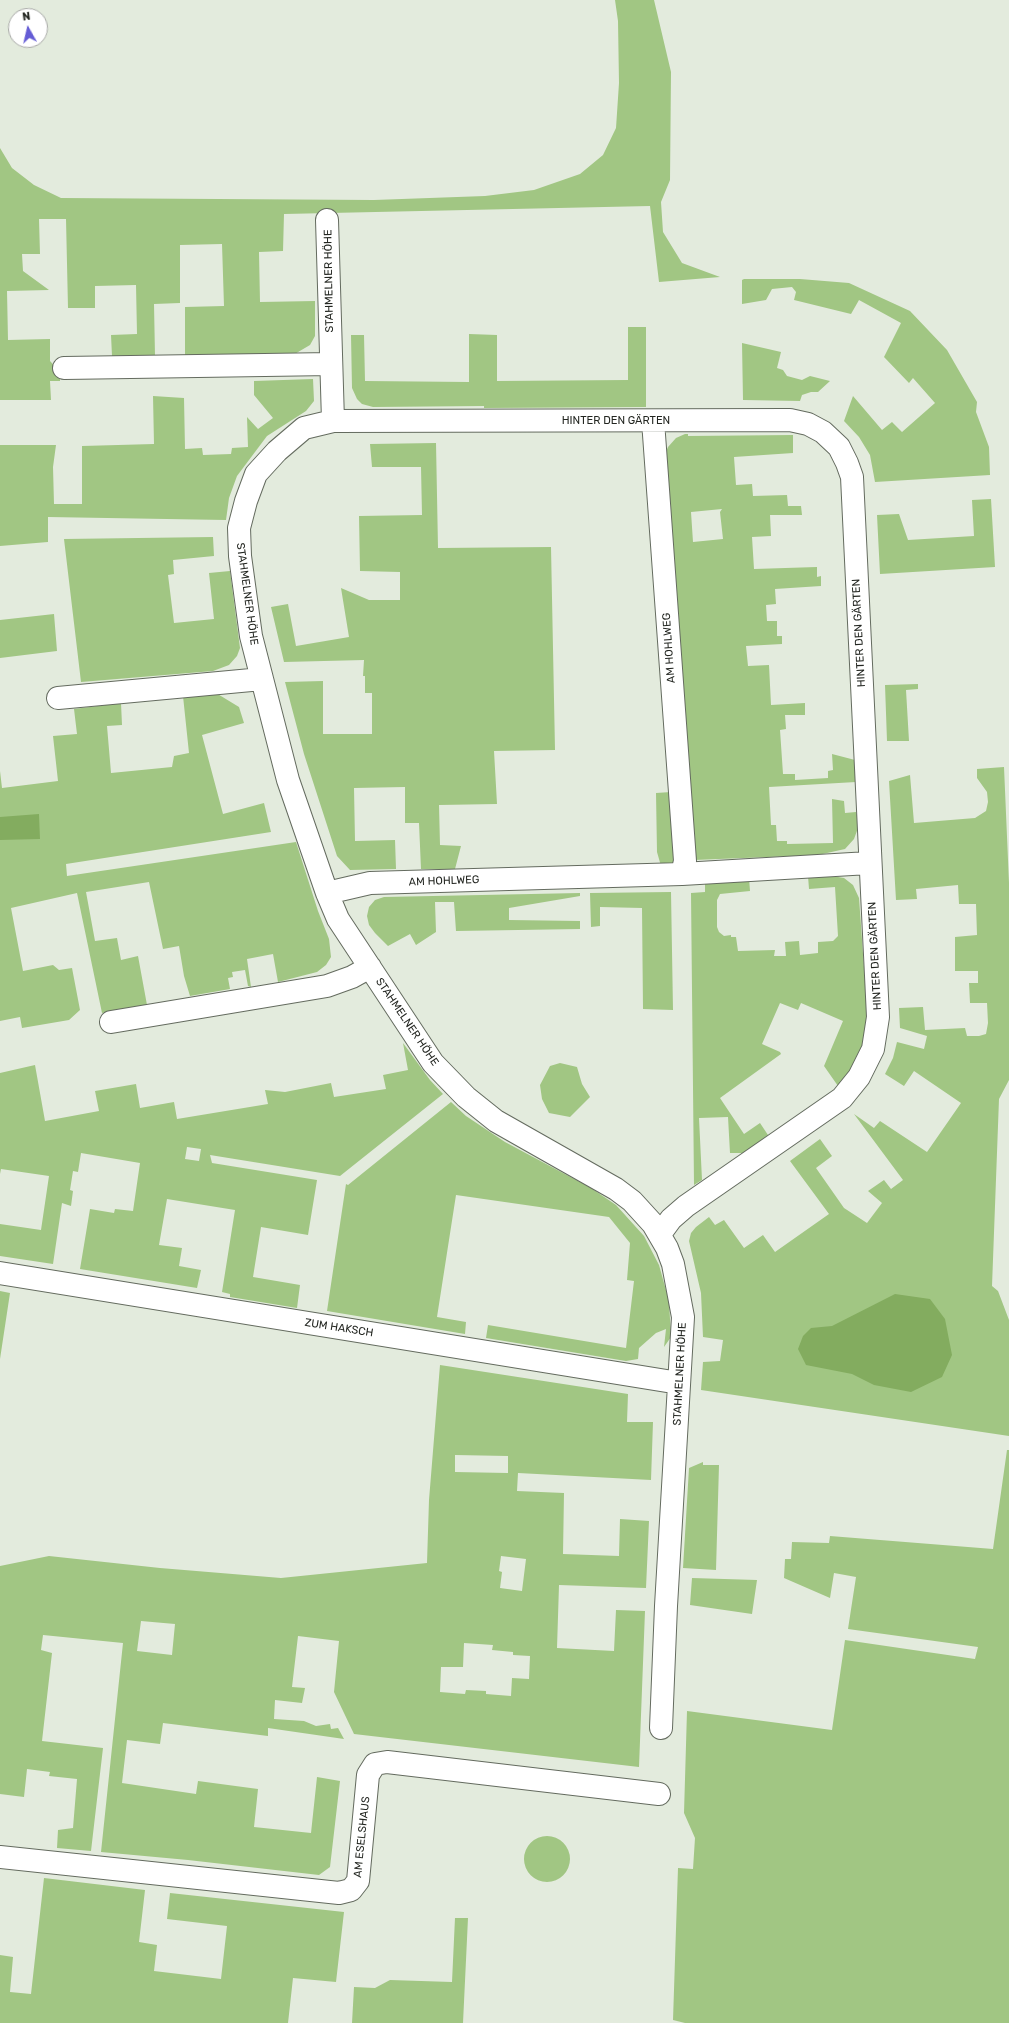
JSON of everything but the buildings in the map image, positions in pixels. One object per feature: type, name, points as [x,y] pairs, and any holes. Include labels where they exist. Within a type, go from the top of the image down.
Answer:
[{"type":"street","name":"STAHMELNER HÖHE","points":[[327,220],[333,421],[304,428],[277,451],[256,474],[246,500],[239,528],[240,556],[251,636],[288,780],[327,893],[338,919],[433,1063],[460,1092],[496,1121],[616,1189],[641,1211],[660,1234],[673,1264],[683,1317],[662,1728]]},
{"type":"street","points":[[64,368],[331,364]]},
{"type":"street","name":"HINTER DEN GÄRTEN","points":[[333,421],[796,421],[808,424],[823,432],[839,448],[847,463],[852,477],[869,863],[878,1017],[873,1049],[859,1077],[842,1098],[686,1206],[671,1219],[660,1234]]},
{"type":"street","name":"AM HOHLWEG","points":[[653,421],[684,861],[682,874]]},
{"type":"street","points":[[58,698],[262,679]]},
{"type":"street","name":"AM HOHLWEG","points":[[327,893],[370,883],[682,874],[869,863]]},
{"type":"street","name":"STAHMELNER HÖHE","points":[[111,1022],[327,986],[352,977],[370,967]]},
{"type":"street","name":"ZUM HAKSCH","points":[[0,1272],[679,1383]]},
{"type":"street","name":"AM ESELSHAUS","points":[[0,1857],[339,1892],[351,1890],[358,1882],[368,1775],[375,1764],[387,1762],[659,1794]]},
{"type":"shaded area","points":[[615,0],[654,0],[671,72],[670,180],[661,202],[663,232],[682,263],[720,277],[659,282],[650,206],[284,214],[283,251],[259,252],[260,302],[315,301],[315,336],[310,345],[293,355],[185,356],[185,307],[224,306],[222,244],[180,245],[180,303],[154,304],[155,356],[112,356],[111,335],[137,334],[136,285],[95,286],[95,308],[68,308],[66,219],[39,219],[40,254],[22,254],[23,271],[49,290],[7,291],[8,340],[50,339],[50,361],[60,372],[60,381],[50,381],[51,400],[0,400],[0,148],[12,168],[34,185],[61,198],[374,200],[485,196],[534,190],[580,174],[603,155],[616,128],[619,83],[618,21]]},
{"type":"shaded area","points":[[800,279],[849,283],[910,311],[947,350],[977,402],[976,412],[989,447],[990,475],[875,482],[870,455],[859,437],[844,421],[853,396],[882,430],[892,422],[902,432],[935,403],[913,378],[909,383],[884,357],[901,323],[859,300],[851,314],[794,300],[796,292],[792,287],[772,289],[766,300],[742,304],[742,280]]},
{"type":"shaded area","points":[[628,327],[646,327],[646,407],[373,407],[362,404],[357,399],[352,388],[351,335],[364,335],[365,381],[469,382],[469,334],[497,335],[497,381],[628,380]]},
{"type":"shaded area","points":[[742,343],[781,352],[777,368],[783,370],[787,376],[802,380],[810,376],[830,381],[818,392],[811,392],[802,395],[800,401],[743,400]]},
{"type":"shaded area","points":[[313,379],[314,401],[306,411],[267,436],[237,476],[229,498],[226,520],[48,517],[48,542],[0,546],[0,445],[56,445],[53,467],[54,504],[82,504],[82,446],[154,444],[153,396],[184,398],[185,449],[202,448],[203,455],[231,454],[232,448],[248,447],[247,417],[258,429],[273,418],[254,395],[254,381]]},
{"type":"shaded area","points":[[685,434],[688,434],[688,436],[793,435],[793,453],[734,457],[736,485],[752,484],[753,496],[787,495],[788,506],[801,506],[802,515],[770,515],[771,536],[752,537],[754,569],[817,567],[817,577],[821,576],[821,586],[775,589],[776,604],[766,605],[767,621],[777,621],[777,636],[782,636],[782,644],[746,646],[748,666],[769,665],[771,705],[805,703],[805,715],[785,715],[786,729],[780,730],[783,774],[795,774],[795,780],[828,778],[828,771],[833,770],[832,754],[855,760],[856,782],[769,787],[771,825],[776,825],[777,841],[787,841],[787,844],[833,843],[832,799],[844,801],[845,813],[856,812],[857,815],[858,828],[854,839],[845,849],[818,855],[694,860],[664,456],[668,447],[676,438]],"holes":[[[722,509],[720,512],[723,539],[693,542],[691,512]]]},
{"type":"shaded area","points":[[436,443],[438,548],[551,547],[555,750],[494,751],[497,804],[439,805],[440,845],[461,846],[455,869],[421,869],[419,823],[405,823],[405,787],[354,788],[355,841],[395,840],[396,869],[350,870],[337,856],[304,754],[285,682],[323,681],[323,734],[372,734],[372,693],[365,693],[365,676],[363,676],[364,660],[284,662],[271,607],[288,604],[296,646],[349,637],[341,588],[369,600],[400,600],[400,572],[360,571],[359,516],[422,515],[421,467],[372,467],[370,444]]},
{"type":"shaded area","points":[[991,499],[995,567],[880,574],[877,515],[899,514],[908,540],[974,536],[972,500]]},
{"type":"shaded area","points":[[213,537],[214,556],[173,560],[174,574],[168,575],[174,623],[214,619],[209,573],[230,571],[240,648],[237,656],[229,665],[213,671],[81,682],[64,539]]},
{"type":"shaded area","points":[[54,614],[57,651],[0,658],[0,620]]},
{"type":"shaded area","points":[[918,684],[918,689],[906,690],[909,741],[887,741],[885,685]]},
{"type":"shaded area","points":[[216,693],[239,707],[244,723],[202,735],[223,814],[264,803],[271,832],[66,864],[67,876],[296,842],[318,911],[329,939],[331,957],[326,965],[317,972],[278,982],[273,954],[247,959],[251,987],[248,986],[245,970],[232,972],[233,977],[228,978],[230,989],[190,996],[184,976],[179,946],[163,949],[149,882],[86,892],[95,941],[117,938],[121,960],[138,956],[147,1005],[102,1013],[77,893],[11,908],[23,971],[53,965],[59,970],[72,968],[80,1010],[69,1020],[22,1028],[20,1017],[0,1021],[0,771],[2,788],[58,781],[53,736],[77,734],[74,709],[121,703],[122,725],[107,726],[111,773],[172,767],[174,756],[189,753],[183,696]]},
{"type":"shaded area","points":[[1004,767],[1009,883],[1009,1080],[999,1099],[992,1286],[998,1291],[1009,1320],[1009,1436],[701,1390],[703,1362],[720,1361],[723,1340],[703,1337],[701,1293],[689,1241],[691,1233],[696,1227],[709,1217],[715,1225],[724,1220],[744,1248],[763,1235],[775,1252],[829,1214],[790,1161],[820,1139],[832,1156],[816,1168],[844,1208],[867,1223],[882,1203],[868,1191],[884,1180],[891,1189],[903,1180],[854,1114],[874,1128],[880,1121],[927,1152],[961,1103],[914,1071],[904,1086],[885,1074],[893,1058],[897,1042],[924,1049],[927,1036],[900,1028],[899,1008],[923,1007],[925,1030],[965,1028],[967,1036],[979,1036],[986,1034],[988,1023],[987,1003],[970,1003],[969,983],[978,983],[978,971],[955,971],[955,937],[977,935],[976,904],[959,904],[958,885],[916,889],[917,899],[896,900],[889,781],[910,775],[914,823],[975,818],[986,811],[988,802],[987,792],[977,778],[977,769]]},
{"type":"shaded area","points":[[671,792],[676,859],[672,864],[661,866],[657,852],[656,793]]},
{"type":"shaded area","points":[[39,814],[40,839],[0,840],[0,817]]},
{"type":"shaded area","points":[[832,874],[832,876],[844,878],[853,885],[859,898],[868,1023],[865,1040],[850,1072],[838,1086],[824,1066],[843,1021],[801,1003],[798,1010],[780,1003],[762,1044],[780,1052],[781,1054],[720,1098],[744,1134],[760,1123],[768,1135],[744,1153],[730,1153],[728,1117],[699,1118],[702,1180],[694,1185],[691,893],[705,892],[705,881],[749,878],[750,891],[720,894],[717,900],[717,927],[719,932],[724,936],[731,935],[731,937],[736,937],[738,951],[775,950],[774,956],[786,956],[785,942],[799,941],[800,955],[818,953],[818,942],[833,941],[838,936],[835,887],[809,889],[808,876]]},
{"type":"shaded area","points":[[671,892],[673,1010],[643,1009],[642,908],[600,907],[600,926],[591,927],[590,893]]},
{"type":"shaded area","points":[[580,893],[580,896],[509,908],[509,920],[580,921],[580,929],[456,931],[454,902],[435,902],[436,932],[416,945],[410,934],[388,946],[369,925],[367,916],[369,907],[375,900],[384,897]]},
{"type":"shaded area","points":[[403,1043],[430,1080],[443,1094],[340,1176],[210,1155],[212,1163],[317,1180],[308,1235],[261,1227],[253,1277],[300,1285],[297,1308],[230,1297],[230,1294],[222,1292],[235,1210],[167,1199],[159,1245],[182,1248],[179,1266],[201,1270],[197,1288],[80,1269],[90,1209],[114,1213],[115,1209],[133,1211],[140,1163],[81,1153],[78,1172],[73,1171],[70,1190],[73,1191],[71,1206],[62,1203],[53,1264],[0,1256],[0,1224],[41,1230],[49,1176],[1,1169],[0,1174],[0,1073],[35,1065],[45,1121],[99,1111],[95,1091],[136,1084],[140,1108],[174,1102],[177,1119],[268,1104],[265,1090],[285,1092],[331,1083],[334,1097],[386,1089],[383,1075],[408,1070]],"holes":[[[187,1147],[201,1149],[199,1161],[185,1159]]]},
{"type":"shaded area","points":[[560,1063],[577,1067],[582,1084],[590,1097],[570,1117],[549,1113],[542,1099],[540,1085],[550,1066]]},
{"type":"shaded area","points":[[451,1102],[466,1116],[505,1142],[591,1188],[616,1205],[644,1236],[659,1265],[669,1301],[671,1337],[664,1347],[666,1329],[656,1333],[639,1348],[638,1359],[626,1361],[486,1338],[488,1325],[626,1348],[634,1281],[627,1280],[630,1243],[609,1217],[456,1195],[437,1317],[466,1322],[465,1334],[327,1311],[346,1184],[348,1185]]},
{"type":"shaded area","points":[[0,1291],[10,1293],[0,1359]]},
{"type":"shaded area","points":[[895,1294],[930,1299],[945,1319],[952,1355],[942,1377],[911,1392],[874,1385],[852,1374],[806,1365],[798,1349],[803,1336],[811,1328],[832,1326]]},
{"type":"shaded area","points":[[440,1365],[628,1394],[627,1422],[653,1422],[651,1480],[518,1473],[517,1491],[564,1493],[563,1554],[619,1556],[620,1519],[649,1521],[646,1588],[559,1585],[557,1648],[614,1651],[616,1610],[645,1611],[639,1767],[354,1734],[334,1692],[339,1641],[298,1636],[292,1687],[305,1688],[302,1703],[275,1700],[274,1719],[304,1721],[316,1726],[330,1724],[331,1729],[338,1728],[344,1739],[268,1728],[268,1736],[163,1723],[160,1744],[127,1740],[122,1783],[196,1794],[198,1781],[258,1789],[254,1827],[311,1833],[317,1777],[340,1781],[330,1867],[319,1875],[101,1852],[123,1643],[43,1635],[41,1650],[52,1653],[42,1741],[103,1748],[91,1851],[57,1848],[58,1830],[73,1828],[77,1779],[49,1776],[50,1772],[27,1769],[24,1797],[0,1794],[0,1566],[49,1556],[160,1568],[281,1578],[427,1563],[429,1500]],"holes":[[[455,1455],[508,1456],[508,1473],[455,1472]],[[501,1556],[526,1559],[522,1591],[500,1588],[502,1572],[499,1571]],[[141,1621],[175,1624],[172,1655],[137,1651]],[[464,1643],[493,1645],[492,1650],[513,1652],[513,1655],[530,1656],[529,1679],[512,1678],[511,1696],[486,1694],[486,1691],[466,1690],[465,1694],[440,1692],[441,1667],[463,1667]]]},
{"type":"shaded area","points":[[1007,1450],[1009,1450],[1009,2023],[685,2023],[673,2020],[678,1868],[693,1869],[695,1838],[684,1813],[687,1711],[832,1730],[845,1640],[975,1659],[978,1647],[848,1629],[856,1577],[834,1573],[830,1598],[784,1578],[785,1559],[791,1559],[792,1542],[829,1543],[830,1536],[993,1549]]},
{"type":"shaded area","points":[[703,1462],[703,1465],[719,1465],[716,1570],[683,1568],[689,1468]]},
{"type":"shaded area","points":[[692,1578],[757,1580],[752,1614],[690,1605]]},
{"type":"shaded area","points":[[547,1836],[560,1840],[566,1846],[570,1859],[566,1872],[560,1878],[547,1882],[534,1878],[528,1872],[524,1859],[528,1846],[534,1840]]},
{"type":"shaded area","points":[[44,1878],[145,1890],[139,1942],[157,1945],[154,1971],[221,1979],[227,1926],[167,1919],[170,1893],[344,1912],[336,1982],[293,1978],[288,2023],[0,2023],[0,1955],[13,1957],[10,1992],[31,1994]]},
{"type":"shaded area","points":[[455,1918],[468,1918],[463,2023],[352,2023],[354,1987],[375,1988],[390,1980],[452,1982]]}]
